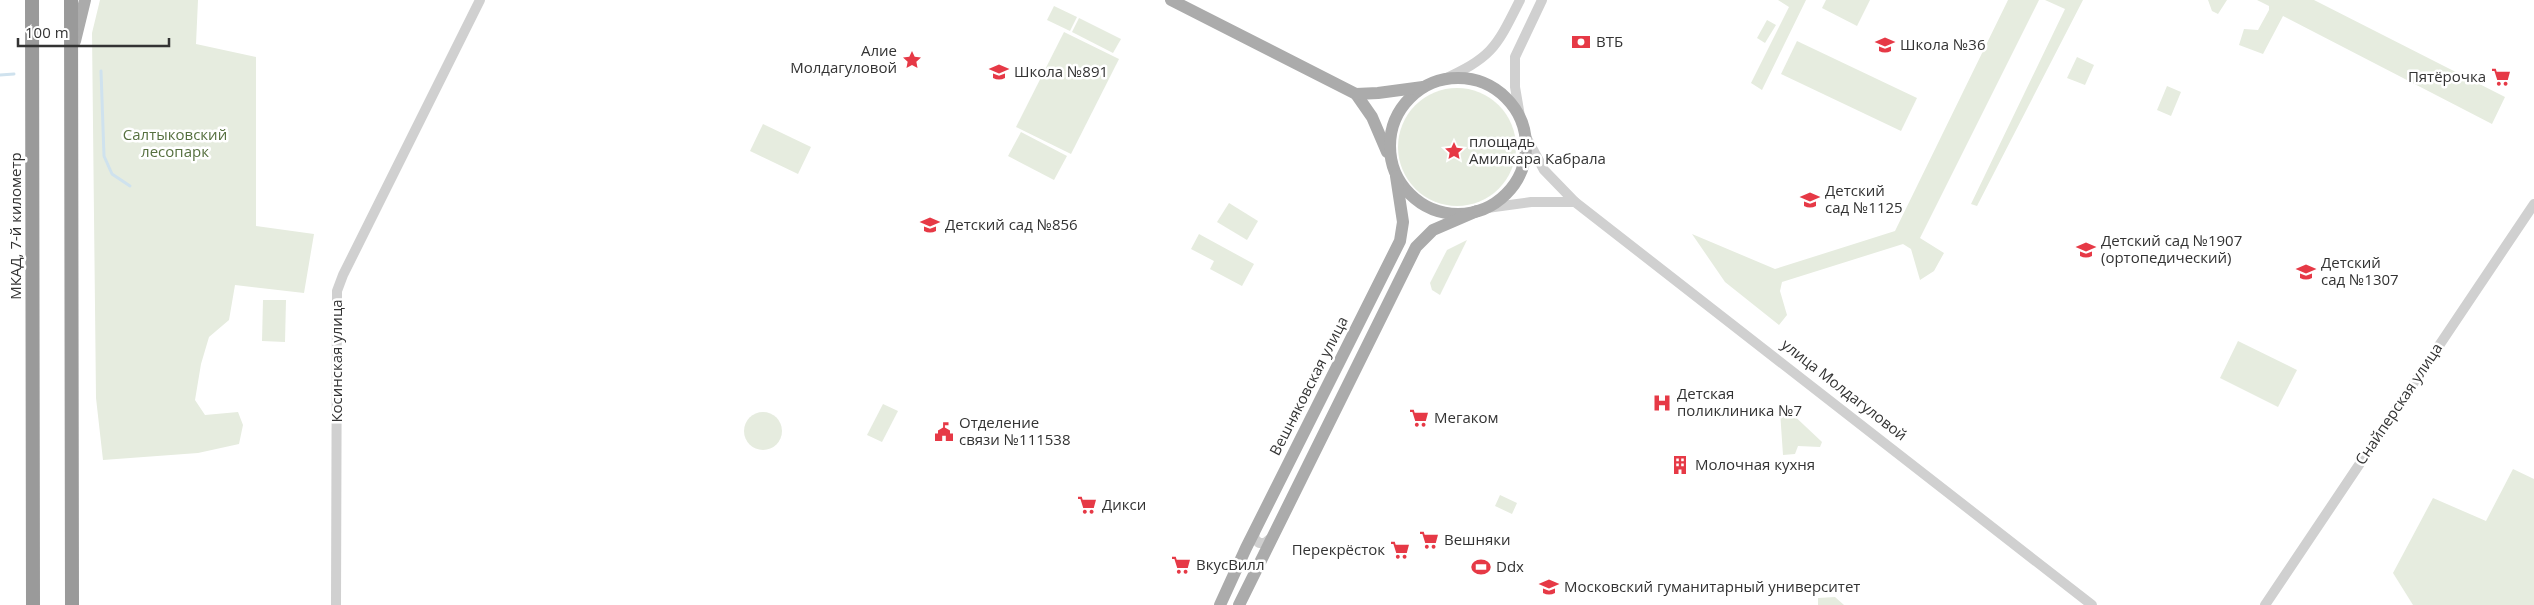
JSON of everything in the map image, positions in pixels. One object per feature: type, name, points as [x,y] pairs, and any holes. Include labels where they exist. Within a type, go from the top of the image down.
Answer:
[{"type":"highway","name":"МКАД, 7-й километр","points":[[32,0],[32,605]]},
{"type":"highway","points":[[71,0],[72,605]]},
{"type":"main road","points":[[71,58],[84,0]]},
{"type":"main road","points":[[1171,0],[1356,94],[1378,94],[1460,78],[1482,83],[1497,91],[1511,104],[1523,128],[1525,159],[1520,174],[1510,190],[1498,201],[1433,230],[1416,247],[1239,605]]},
{"type":"main road","points":[[1391,162],[1390,140],[1394,121],[1404,105],[1426,86]]},
{"type":"main road","points":[[1356,94],[1372,116],[1396,176],[1411,196],[1423,205],[1449,212],[1482,209]]},
{"type":"main road","name":"Вешняковская улица","points":[[1221,605],[1255,531],[1400,241],[1402,215],[1396,176]]},
{"type":"street","name":"Косинская улица","points":[[336,605],[337,292],[343,275],[480,0]]},
{"type":"street","points":[[1440,81],[1480,61],[1492,51],[1520,0]]},
{"type":"street","points":[[1523,128],[1515,87],[1515,57],[1542,0]]},
{"type":"street","name":"улица Молдагуловой","points":[[1523,128],[1544,170],[1575,202],[2092,605]]},
{"type":"street","points":[[1482,209],[1532,202],[1575,202]]},
{"type":"street","name":"Снайперская улица","points":[[2265,605],[2534,204]]},
{"type":"street","points":[[1255,531],[1254,538],[1258,543],[1265,543],[1270,539]]},
{"type":"street","points":[[1221,605],[1231,605]]},
{"type":"green space","name":"Салтыковский лесопарк","points":[[100,0],[198,0],[196,44],[256,57],[256,226],[314,234],[304,293],[235,285],[229,320],[209,337],[201,364],[195,400],[205,415],[238,412],[243,425],[239,444],[198,453],[103,460],[96,398],[92,33]]},
{"type":"green space","points":[[1778,0],[1806,0],[1762,90],[1751,83],[1789,7]]},
{"type":"green space","points":[[1826,0],[1870,0],[1857,26],[1822,8]]},
{"type":"green space","points":[[2008,0],[2039,0],[1920,238],[1944,253],[1934,271],[1920,280],[1911,249],[1903,244],[1782,282],[1780,291],[1787,315],[1779,325],[1725,282],[1692,234],[1775,269],[1895,231]]},
{"type":"green space","points":[[2045,0],[2083,0],[1977,206],[1971,204],[2065,9]]},
{"type":"green space","points":[[2208,0],[2227,0],[2218,14],[2212,11]]},
{"type":"green space","points":[[2257,0],[2314,0],[2505,97],[2492,124],[2283,16],[2263,54],[2239,45],[2244,29],[2258,30],[2269,10],[2269,6]]},
{"type":"green space","points":[[1054,6],[1077,17],[1070,31],[1047,20]]},
{"type":"green space","points":[[1079,18],[1121,39],[1113,53],[1072,32]]},
{"type":"green space","points":[[1767,20],[1776,25],[1765,43],[1757,38]]},
{"type":"green space","points":[[1064,32],[1119,59],[1071,154],[1016,127]]},
{"type":"green space","points":[[1797,41],[1917,98],[1901,131],[1781,74]]},
{"type":"green space","points":[[2077,57],[2094,65],[2085,85],[2067,78]]},
{"type":"green space","points":[[2167,86],[2181,92],[2171,116],[2157,110]]},
{"type":"green space","points":[[1457,88],[1480,93],[1499,105],[1511,124],[1516,147],[1511,170],[1499,189],[1480,201],[1457,206],[1434,201],[1415,189],[1403,170],[1398,147],[1403,124],[1415,105],[1434,93]]},
{"type":"green space","points":[[763,124],[811,147],[798,174],[750,151]]},
{"type":"green space","points":[[1021,132],[1067,156],[1054,180],[1008,156]]},
{"type":"green space","points":[[1229,203],[1258,221],[1247,240],[1217,222]]},
{"type":"green space","points":[[1199,234],[1254,264],[1242,286],[1210,269],[1214,261],[1191,249]]},
{"type":"green space","points":[[1467,240],[1440,295],[1432,290],[1430,283],[1447,250]]},
{"type":"green space","points":[[263,300],[286,300],[285,342],[262,341]]},
{"type":"green space","points":[[2238,341],[2297,370],[2278,407],[2220,378]]},
{"type":"green space","points":[[883,404],[898,411],[882,442],[867,435]]},
{"type":"green space","points":[[1788,410],[1822,442],[1820,447],[1798,446],[1795,454],[1783,455],[1780,411]]},
{"type":"green space","points":[[763,412],[776,418],[782,431],[776,444],[763,450],[750,444],[744,431],[750,418]]},
{"type":"green space","points":[[2513,469],[2534,479],[2534,605],[2413,605],[2393,573],[2433,498],[2486,521]]},
{"type":"green space","points":[[1500,495],[1517,503],[1512,514],[1495,506]]},
{"type":"green space","points":[[1835,597],[1844,605],[1818,605],[1818,598]]},
{"type":"waterway","points":[[101,71],[104,156],[112,174],[130,186]]},
{"type":"waterway","points":[[0,75],[14,74]]},
{"type":"place","name":"ВТБ","points":[[1581,42]]},
{"type":"place","name":"Школа №36","points":[[1885,45]]},
{"type":"place","name":"Алие Молдагуловой","points":[[912,60]]},
{"type":"place","name":"Школа №891","points":[[999,72]]},
{"type":"place","name":"Пятёрочка","points":[[2501,77]]},
{"type":"place","name":"площадь Амилкара Кабрала","points":[[1454,151]]},
{"type":"place","name":"Детский сад №1125","points":[[1810,200]]},
{"type":"place","name":"Детский сад №856","points":[[930,225]]},
{"type":"place","name":"Детский сад №1907 (ортопедический)","points":[[2086,250]]},
{"type":"place","name":"Детский сад №1307","points":[[2306,272]]},
{"type":"place","name":"Детская поликлиника №7","points":[[1662,403]]},
{"type":"place","name":"Мегаком","points":[[1419,418]]},
{"type":"place","name":"Отделение связи №111538","points":[[944,432]]},
{"type":"place","name":"Молочная кухня","points":[[1680,465]]},
{"type":"place","name":"Дикси","points":[[1087,505]]},
{"type":"place","name":"Вешняки","points":[[1429,540]]},
{"type":"place","name":"Перекрёсток","points":[[1400,550]]},
{"type":"place","name":"ВкусВилл","points":[[1181,565]]},
{"type":"place","name":"Ddx","points":[[1481,567]]},
{"type":"place","name":"Московский гуманитарный университет","points":[[1549,587]]}]
